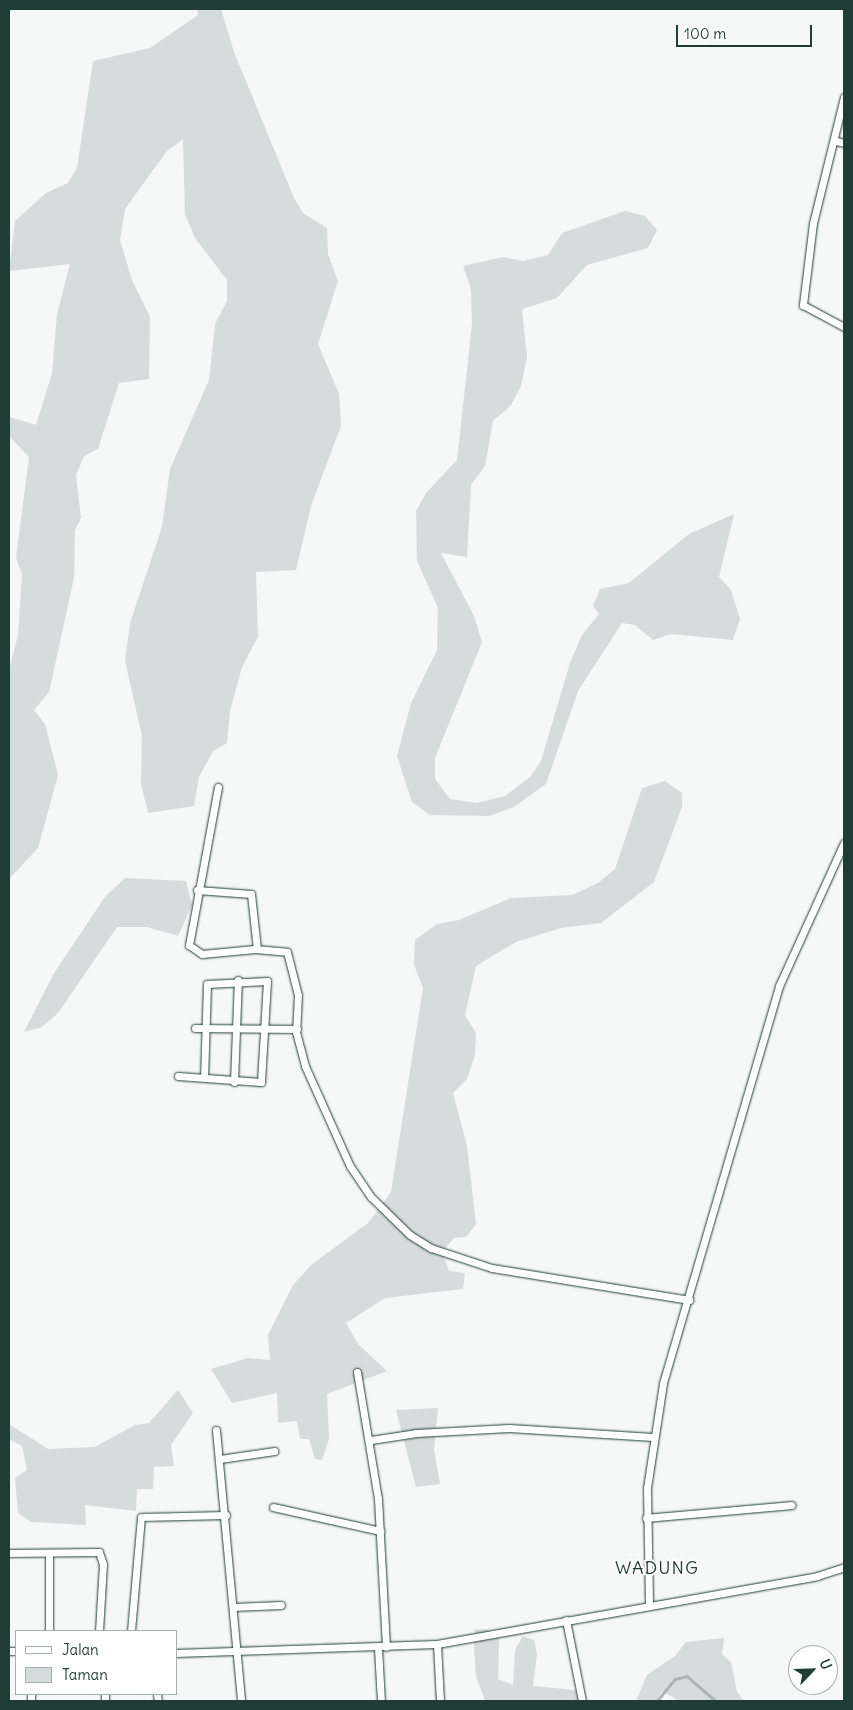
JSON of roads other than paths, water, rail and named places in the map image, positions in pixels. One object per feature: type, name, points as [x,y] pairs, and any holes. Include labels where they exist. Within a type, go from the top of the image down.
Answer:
[{"type":"street","points":[[844,97],[840,99],[836,141],[813,223],[803,305],[844,327]]},
{"type":"street","points":[[836,141],[844,142]]},
{"type":"street","points":[[218,787],[197,890],[191,949],[202,954],[258,949],[287,952],[298,995],[297,1030],[305,1066],[350,1166],[371,1197],[410,1235],[432,1248],[492,1268],[689,1300]]},
{"type":"street","points":[[648,1603],[646,1518],[653,1437],[663,1383],[689,1300],[779,986],[844,843]]},
{"type":"street","points":[[197,890],[251,894],[258,949]]},
{"type":"street","points":[[234,1082],[238,980]]},
{"type":"street","points":[[178,1076],[204,1077],[234,1082],[261,1082],[266,1029],[267,981],[238,980],[207,984],[204,1077]]},
{"type":"street","points":[[195,1028],[297,1030]]},
{"type":"street","points":[[357,1372],[371,1440],[380,1531],[386,1648]]},
{"type":"street","points":[[371,1440],[416,1433],[508,1428],[653,1437]]},
{"type":"street","points":[[216,1430],[226,1515],[241,1701]]},
{"type":"street","points":[[220,1459],[274,1451]]},
{"type":"street","points":[[646,1518],[791,1505]]},
{"type":"street","points":[[273,1506],[380,1531]]},
{"type":"street","points":[[131,1630],[141,1516],[226,1515]]},
{"type":"street","points":[[9,1553],[93,1551],[103,1556],[99,1630]]},
{"type":"street","points":[[49,1553],[49,1630]]},
{"type":"street","points":[[178,1653],[386,1648],[437,1644],[648,1603],[817,1576],[844,1567]]},
{"type":"street","points":[[233,1608],[281,1605]]},
{"type":"street","points":[[566,1620],[582,1701]]},
{"type":"street","points":[[437,1644],[439,1701]]},
{"type":"street","points":[[378,1648],[381,1701]]},
{"type":"waterway","points":[[657,1701],[675,1679],[687,1676],[716,1701]]},
{"type":"district","name":"WADUNG","points":[[657,1568]]}]
